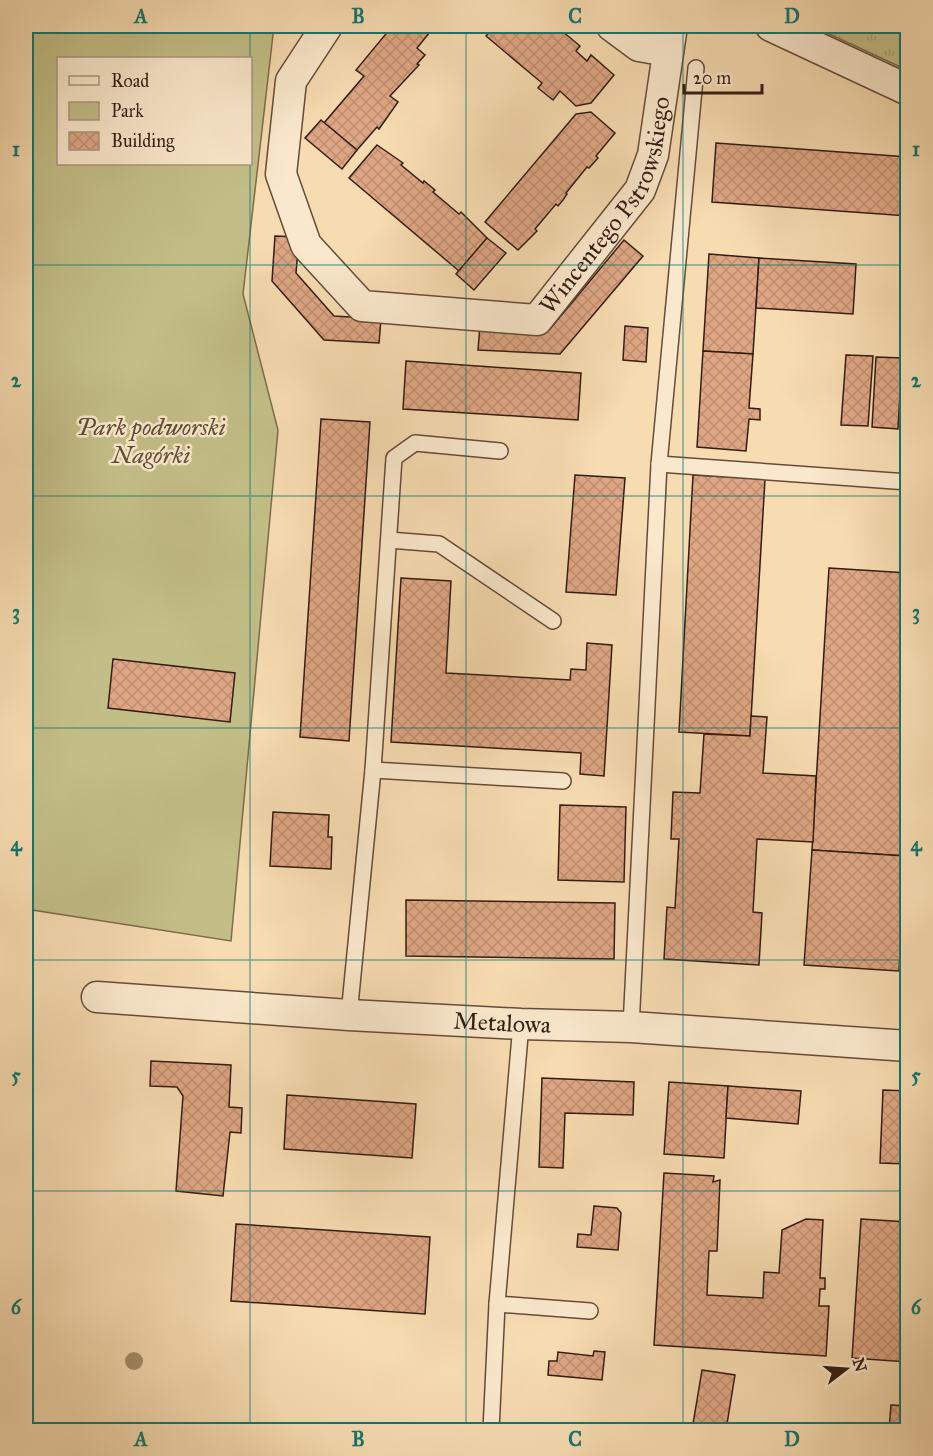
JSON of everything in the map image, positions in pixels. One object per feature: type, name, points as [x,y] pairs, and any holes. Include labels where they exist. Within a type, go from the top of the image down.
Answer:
[{"type":"street","name":"Wincentego Pstrowskiego","points":[[327,26],[291,81],[281,174],[306,245],[362,306],[537,320],[640,190],[653,154],[670,38]]},
{"type":"street","points":[[612,26],[639,46],[670,38]]},
{"type":"street","points":[[771,26],[908,90]]},
{"type":"street","name":"Metalowa","points":[[97,997],[348,1015],[631,1027],[908,1046]]},
{"type":"lane","points":[[631,1027],[659,464],[696,69]]},
{"type":"lane","points":[[348,1015],[373,770],[394,458],[415,443],[500,451]]},
{"type":"lane","points":[[659,464],[908,482]]},
{"type":"lane","points":[[389,540],[439,544],[553,621]]},
{"type":"lane","points":[[373,770],[563,780]]},
{"type":"lane","points":[[491,1431],[496,1304],[521,1024]]},
{"type":"lane","points":[[496,1304],[590,1311]]},
{"type":"green space","name":"Park podworski Nagórki","points":[[26,26],[274,26],[243,294],[278,430],[231,941],[26,909]]},
{"type":"green space","points":[[812,26],[907,26],[907,70]]},
{"type":"building","points":[[386,26],[438,26],[434,27],[417,48],[425,55],[417,64],[419,65],[390,96],[398,102],[379,129],[377,127],[357,150],[324,123],[364,76],[356,70],[390,29]]},
{"type":"building","points":[[495,26],[556,26],[580,46],[576,51],[587,61],[591,55],[614,75],[591,103],[576,106],[560,91],[553,100],[538,88],[542,83],[486,36]]},
{"type":"building","points":[[591,112],[615,133],[596,156],[598,158],[589,168],[587,167],[563,200],[558,206],[556,204],[535,229],[537,231],[518,250],[485,222],[576,114]]},
{"type":"building","points":[[321,120],[357,150],[342,169],[305,138]]},
{"type":"building","points":[[716,143],[908,157],[908,216],[712,202]]},
{"type":"building","points":[[377,145],[403,163],[401,165],[423,183],[424,181],[435,190],[433,192],[459,214],[461,212],[487,238],[459,271],[349,178]]},
{"type":"building","points":[[275,236],[299,237],[296,273],[334,316],[381,319],[379,343],[324,340],[272,281]]},
{"type":"building","points":[[487,238],[506,253],[474,290],[456,274]]},
{"type":"building","points":[[624,240],[643,256],[560,354],[478,350],[480,325],[550,329]]},
{"type":"building","points":[[709,254],[759,258],[753,354],[703,351]]},
{"type":"building","points":[[759,258],[856,264],[853,314],[756,308]]},
{"type":"building","points":[[625,326],[648,328],[646,362],[623,360]]},
{"type":"building","points":[[703,351],[753,354],[749,408],[760,409],[760,420],[749,419],[746,451],[697,447]]},
{"type":"building","points":[[846,355],[873,356],[868,426],[841,425]]},
{"type":"building","points":[[876,357],[902,358],[898,429],[872,427]]},
{"type":"building","points":[[406,361],[581,373],[578,420],[403,409]]},
{"type":"building","points":[[321,419],[370,422],[349,741],[300,737]]},
{"type":"building","points":[[575,475],[625,478],[616,595],[566,592]]},
{"type":"building","points":[[693,475],[765,479],[750,736],[679,732]]},
{"type":"building","points":[[829,568],[908,573],[908,828],[906,856],[812,850]]},
{"type":"building","points":[[401,578],[451,581],[446,673],[570,680],[571,669],[586,670],[587,643],[612,645],[604,776],[580,774],[581,753],[391,742]]},
{"type":"building","points":[[113,659],[235,673],[230,722],[108,708]]},
{"type":"building","points":[[751,716],[767,717],[763,773],[816,776],[813,842],[757,839],[753,912],[762,913],[759,965],[664,959],[667,907],[675,908],[679,839],[671,839],[673,792],[700,793],[704,734],[750,736]]},
{"type":"building","points":[[560,805],[626,807],[624,882],[558,880]]},
{"type":"building","points":[[273,812],[329,815],[328,837],[332,837],[331,869],[270,866]]},
{"type":"building","points":[[812,850],[906,856],[899,971],[804,965]]},
{"type":"building","points":[[406,900],[615,903],[614,959],[406,956]]},
{"type":"building","points":[[151,1061],[231,1065],[229,1107],[242,1108],[241,1133],[230,1132],[223,1196],[176,1191],[183,1096],[177,1087],[150,1086]]},
{"type":"building","points":[[542,1078],[634,1082],[633,1115],[565,1113],[563,1168],[539,1167]]},
{"type":"building","points":[[669,1082],[728,1086],[724,1158],[664,1154]]},
{"type":"building","points":[[728,1086],[801,1091],[798,1124],[726,1118]]},
{"type":"building","points":[[883,1090],[908,1091],[908,1164],[880,1163]]},
{"type":"building","points":[[287,1095],[416,1104],[412,1158],[284,1149]]},
{"type":"building","points":[[26,1122],[32,1122],[26,1180]]},
{"type":"building","points":[[664,1173],[714,1176],[713,1182],[720,1180],[717,1251],[709,1251],[707,1295],[763,1298],[764,1272],[779,1273],[782,1230],[806,1219],[823,1220],[820,1278],[825,1278],[825,1289],[820,1289],[819,1306],[829,1306],[826,1356],[654,1345]]},
{"type":"building","points":[[594,1206],[617,1208],[621,1213],[618,1250],[577,1247],[578,1234],[591,1235]]},
{"type":"building","points":[[861,1219],[908,1222],[908,1362],[852,1358]]},
{"type":"building","points":[[236,1224],[430,1237],[425,1314],[231,1301]]},
{"type":"building","points":[[594,1351],[605,1352],[602,1380],[548,1375],[549,1361],[557,1361],[558,1352],[593,1356]]},
{"type":"building","points":[[702,1370],[735,1375],[726,1430],[692,1430]]},
{"type":"building","points":[[891,1405],[908,1406],[908,1430],[889,1430]]}]
